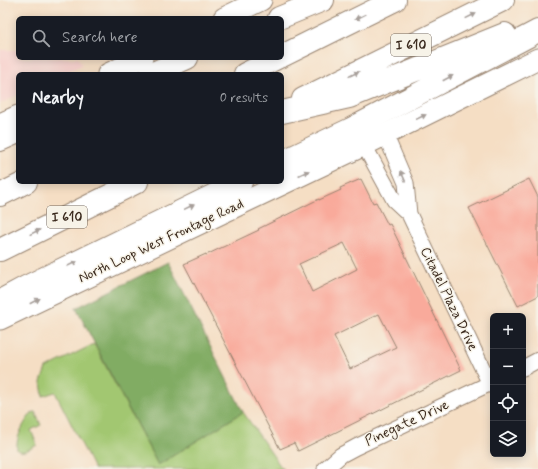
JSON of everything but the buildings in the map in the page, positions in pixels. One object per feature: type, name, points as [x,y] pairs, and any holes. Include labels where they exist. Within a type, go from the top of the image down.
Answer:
[{"type":"highway","points":[[284,16],[323,0]]},
{"type":"highway","points":[[284,55],[395,0]]},
{"type":"highway","name":"I 610","points":[[284,110],[503,0]]},
{"type":"highway","points":[[284,111],[350,97],[538,22]]},
{"type":"highway","points":[[284,161],[357,137],[538,30]]},
{"type":"highway","points":[[156,72],[183,60]]},
{"type":"highway","points":[[249,72],[273,60]]},
{"type":"highway","points":[[0,140],[16,133]]},
{"type":"highway","points":[[0,195],[22,184]]},
{"type":"highway","name":"I 610","points":[[0,250],[133,184]]},
{"type":"highway","points":[[0,301],[237,184]]},
{"type":"main road","points":[[228,16],[261,0]]},
{"type":"main road","name":"North Loop West Frontage Road","points":[[284,174],[357,137],[385,134],[538,59]]},
{"type":"main road","points":[[112,72],[138,60]]},
{"type":"main road","points":[[0,124],[16,117]]},
{"type":"main road","name":"North Loop West Frontage Road","points":[[0,319],[265,184]]},
{"type":"street","name":"Citadel Plaza Drive","points":[[385,134],[406,183],[409,214],[490,381]]},
{"type":"street","name":"Citadel Plaza Drive","points":[[357,137],[394,200],[409,214]]},
{"type":"street","points":[[526,366],[538,360]]},
{"type":"street","name":"Pinegate Drive","points":[[324,469],[341,455],[356,447],[490,383]]},
{"type":"shaded area","points":[[0,50],[16,50],[16,60],[79,60],[82,65],[66,72],[16,72],[16,96],[0,104]]},
{"type":"green space","points":[[168,262],[243,412],[158,465],[76,308]]},
{"type":"green space","points":[[94,344],[158,465],[243,412],[281,467],[284,469],[94,469],[55,392],[43,396],[41,382],[46,368]]},
{"type":"green space","points":[[33,412],[35,412],[41,425],[31,430],[37,445],[27,450],[17,450],[19,435],[24,424]]}]
